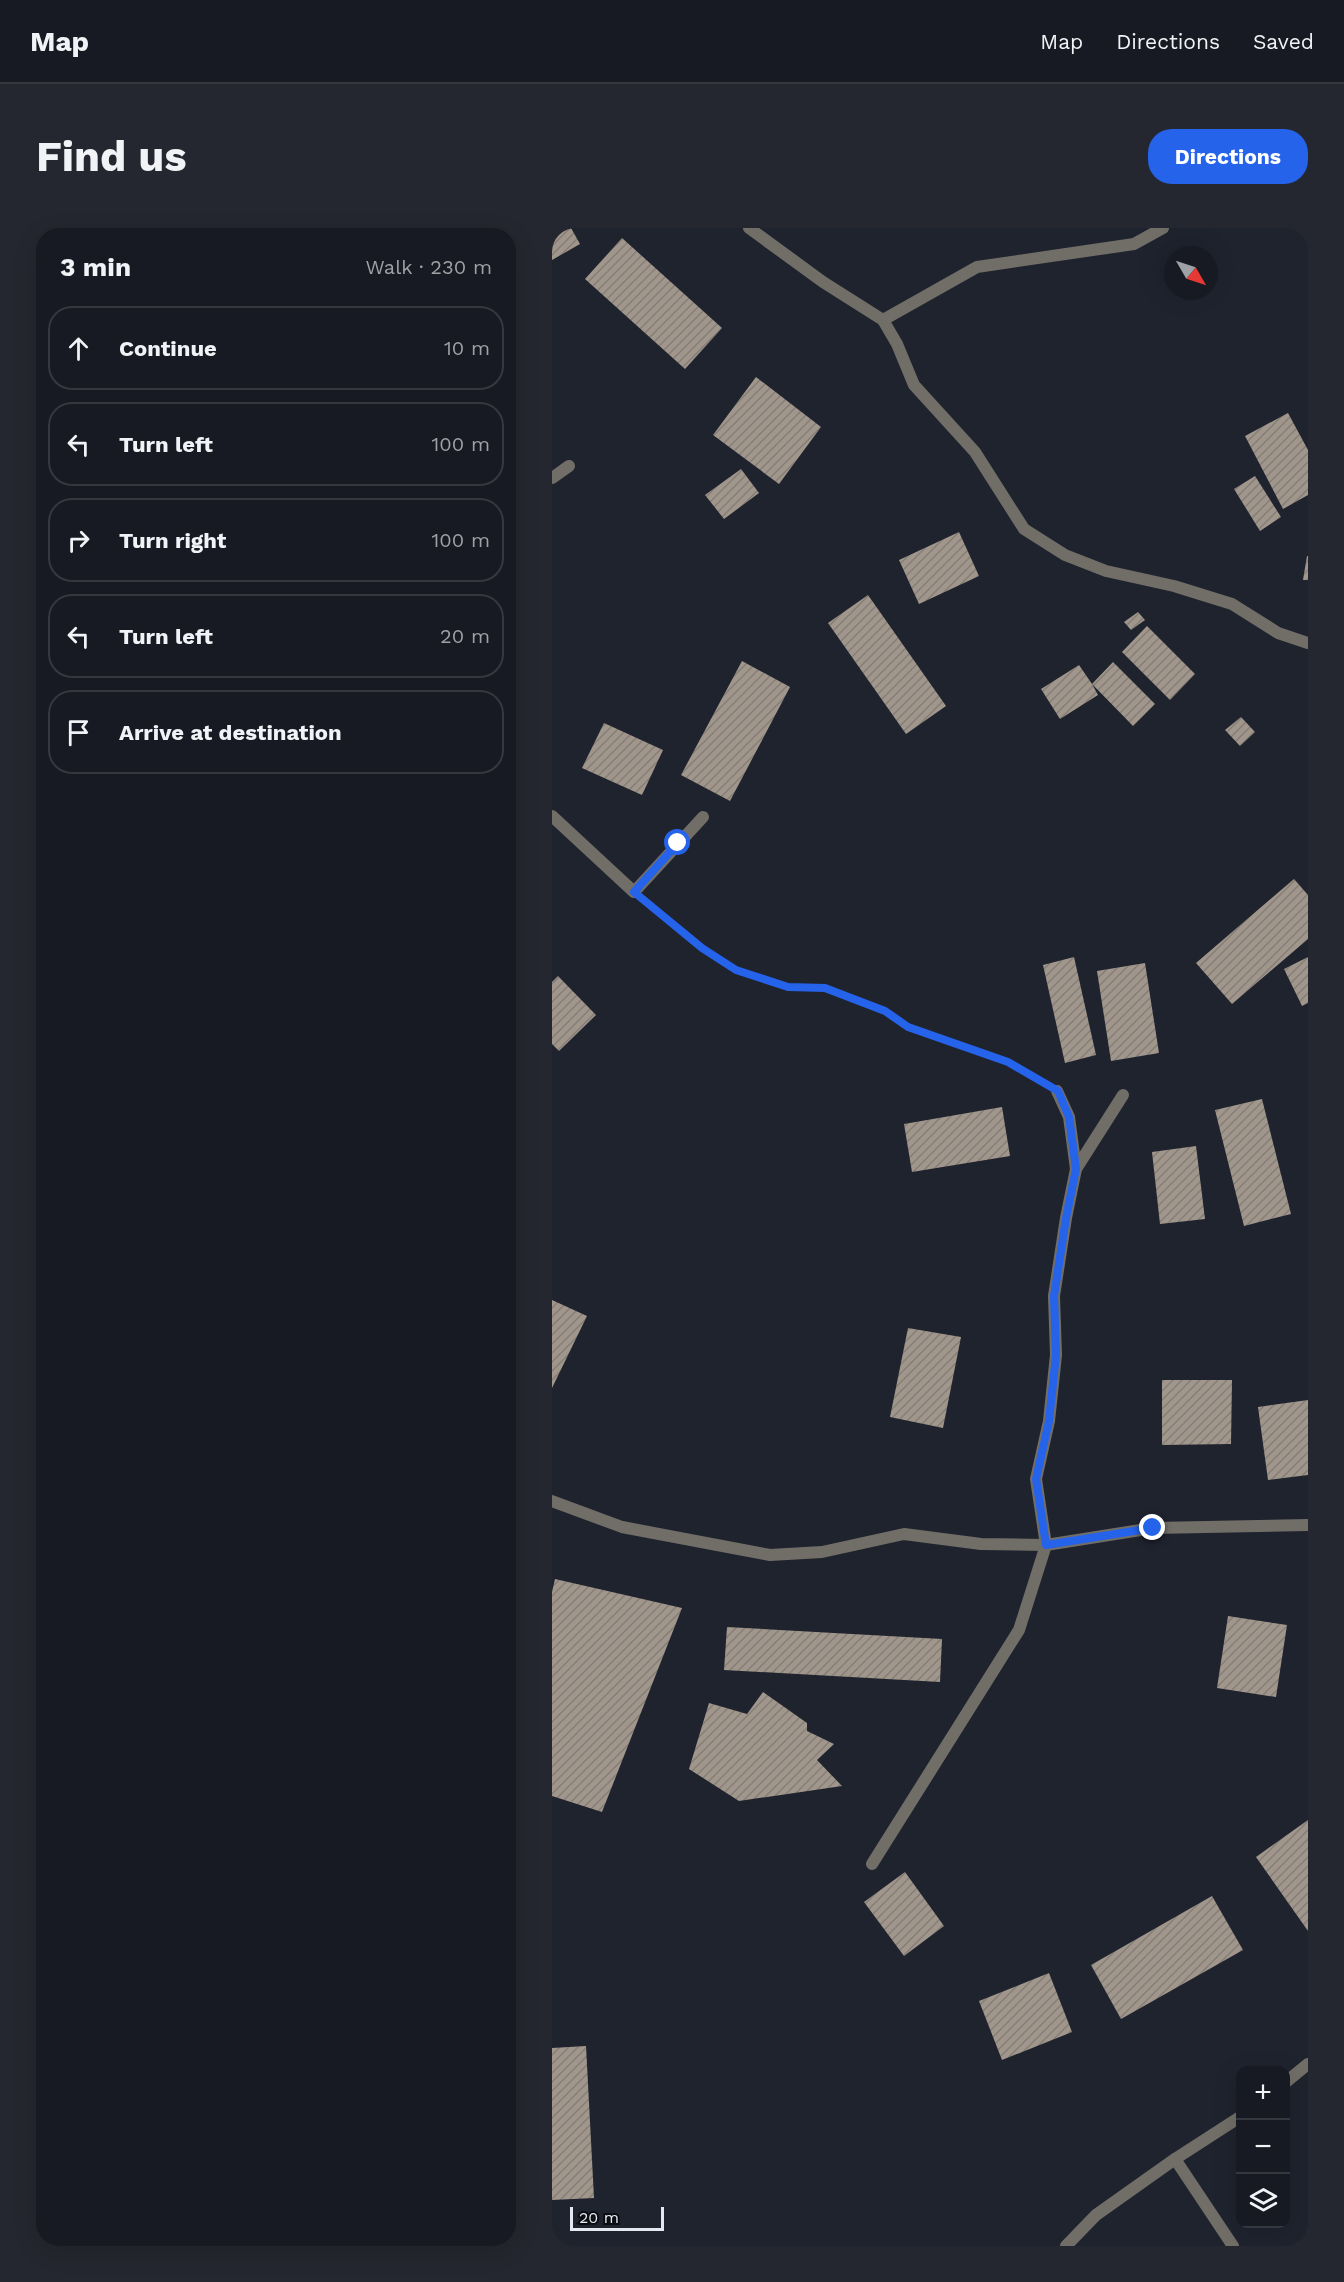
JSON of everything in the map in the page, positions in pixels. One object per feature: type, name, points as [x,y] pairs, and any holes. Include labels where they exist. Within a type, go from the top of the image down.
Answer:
[{"type":"street","points":[[749,228],[823,282],[883,320],[897,344],[914,385],[975,452],[1024,529],[1065,555],[1106,571],[1174,586],[1232,604],[1278,633],[1308,643]]},
{"type":"street","points":[[883,320],[977,267],[1134,244],[1163,228]]},
{"type":"street","points":[[552,478],[569,466]]},
{"type":"street","points":[[552,816],[634,892],[703,817]]},
{"type":"street","points":[[872,1864],[1019,1630],[1046,1545],[1036,1479],[1049,1421],[1056,1355],[1054,1296],[1076,1169],[1069,1117],[1058,1091]]},
{"type":"street","points":[[1076,1169],[1123,1095]]},
{"type":"street","points":[[552,1501],[622,1527],[770,1555],[822,1552],[904,1534],[981,1544],[1046,1545],[1153,1528],[1308,1525]]},
{"type":"street","points":[[1290,2079],[1308,2064]]},
{"type":"street","points":[[1066,2246],[1096,2216],[1175,2159],[1236,2120]]},
{"type":"street","points":[[1175,2159],[1233,2246]]},
{"type":"path","points":[[634,892],[702,948],[736,970],[788,987],[825,988],[885,1011],[908,1027],[1008,1062],[1058,1091]]},
{"type":"building","points":[[552,228],[571,228],[580,244],[552,260]]},
{"type":"building","points":[[622,238],[722,328],[685,369],[585,279]]},
{"type":"building","points":[[756,377],[821,427],[779,484],[713,435]]},
{"type":"building","points":[[1288,413],[1308,450],[1308,495],[1283,509],[1245,436]]},
{"type":"building","points":[[741,469],[759,493],[724,519],[705,495]]},
{"type":"building","points":[[1255,476],[1281,517],[1260,531],[1234,489]]},
{"type":"building","points":[[959,532],[979,576],[919,604],[899,560]]},
{"type":"building","points":[[1307,556],[1308,580],[1303,580]]},
{"type":"building","points":[[868,595],[946,706],[906,734],[828,623]]},
{"type":"building","points":[[1138,612],[1145,620],[1131,630],[1124,622]]},
{"type":"building","points":[[1147,626],[1195,674],[1170,700],[1122,652]]},
{"type":"building","points":[[742,661],[790,687],[730,801],[681,775]]},
{"type":"building","points":[[1113,662],[1155,704],[1133,726],[1092,684]]},
{"type":"building","points":[[1079,665],[1098,695],[1060,719],[1041,689]]},
{"type":"building","points":[[1241,717],[1255,732],[1240,746],[1225,730]]},
{"type":"building","points":[[604,723],[663,750],[642,795],[582,768]]},
{"type":"building","points":[[1294,879],[1308,895],[1308,939],[1232,1004],[1196,963]]},
{"type":"building","points":[[1074,957],[1096,1055],[1065,1063],[1043,965]]},
{"type":"building","points":[[1308,957],[1308,1003],[1302,1006],[1284,969]]},
{"type":"building","points":[[1145,963],[1159,1053],[1111,1061],[1097,971]]},
{"type":"building","points":[[558,976],[596,1015],[559,1051],[552,1044],[552,982]]},
{"type":"building","points":[[1262,1099],[1291,1214],[1244,1226],[1215,1110]]},
{"type":"building","points":[[1002,1107],[1010,1156],[912,1172],[904,1124]]},
{"type":"building","points":[[1196,1146],[1205,1219],[1160,1224],[1152,1152]]},
{"type":"building","points":[[552,1300],[587,1316],[552,1388]]},
{"type":"building","points":[[908,1328],[961,1337],[943,1428],[890,1417]]},
{"type":"building","points":[[1162,1380],[1232,1380],[1231,1444],[1162,1445]]},
{"type":"building","points":[[1308,1400],[1308,1475],[1268,1480],[1258,1407]]},
{"type":"building","points":[[555,1579],[682,1608],[602,1812],[552,1796],[552,1592]]},
{"type":"building","points":[[1228,1616],[1287,1625],[1276,1697],[1217,1688]]},
{"type":"building","points":[[727,1627],[942,1639],[940,1682],[724,1670]]},
{"type":"building","points":[[763,1692],[807,1723],[807,1731],[834,1744],[817,1760],[842,1786],[739,1801],[689,1769],[709,1703],[747,1714]]},
{"type":"building","points":[[1308,1820],[1308,1931],[1256,1857]]},
{"type":"building","points":[[905,1872],[944,1926],[904,1956],[864,1902]]},
{"type":"building","points":[[1212,1896],[1243,1950],[1121,2019],[1091,1965]]},
{"type":"building","points":[[1049,1973],[1072,2032],[1002,2060],[979,2001]]},
{"type":"building","points":[[586,2046],[594,2198],[552,2200],[552,2048]]},
{"type":"route","points":[[678,843],[634,892],[702,948],[736,970],[788,987],[825,988],[885,1011],[908,1027],[1008,1062],[1058,1091],[1069,1117],[1076,1169],[1054,1296],[1056,1355],[1049,1421],[1036,1479],[1046,1545],[1153,1528]]}]
